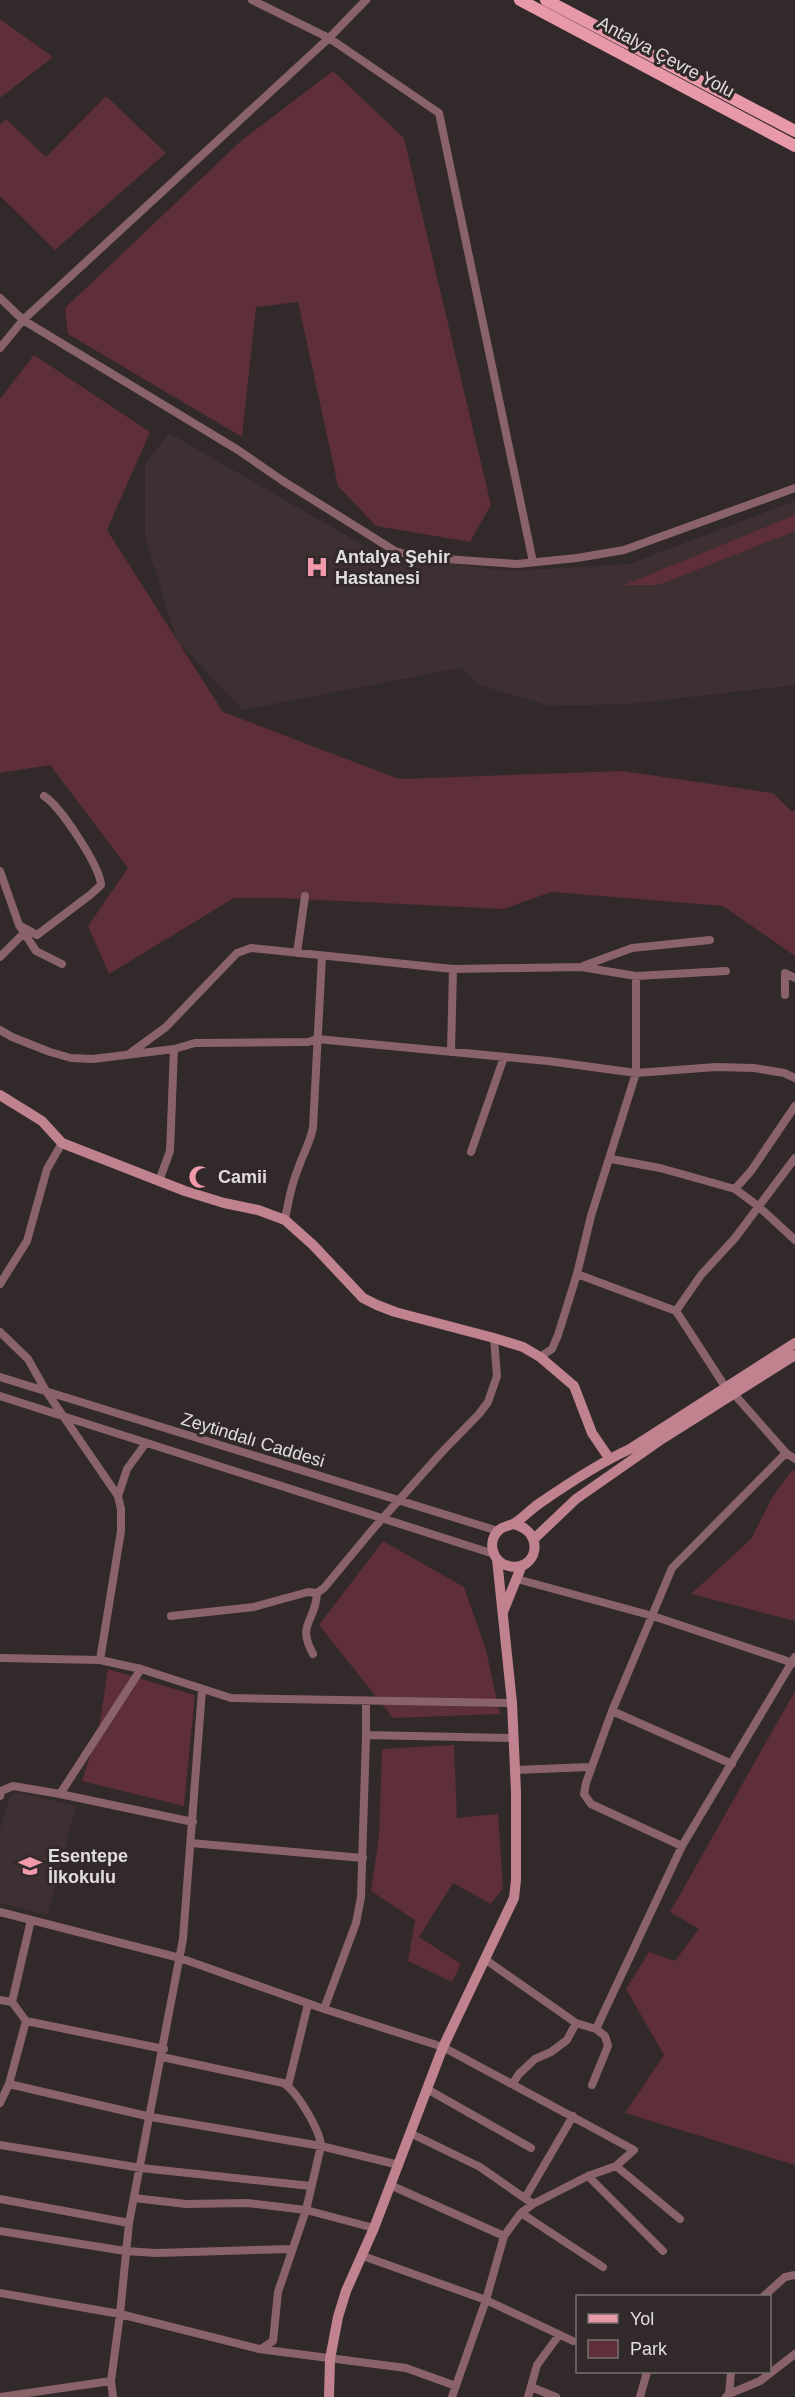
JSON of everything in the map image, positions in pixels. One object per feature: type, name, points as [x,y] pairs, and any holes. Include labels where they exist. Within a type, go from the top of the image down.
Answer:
[{"type":"main road","name":"Antalya Çevre Yolu","points":[[520,0],[795,146]]},
{"type":"main road","name":"Antalya Çevre Yolu","points":[[546,0],[795,131]]},
{"type":"street","points":[[252,0],[329,38],[439,113],[533,562]]},
{"type":"street","points":[[0,348],[23,320],[329,38],[366,0]]},
{"type":"street","points":[[0,298],[23,320],[238,450],[395,551],[417,557],[517,564],[577,558],[624,550],[795,488]]},
{"type":"street","points":[[19,925],[37,935],[100,885],[96,869],[73,831],[53,802],[44,796]]},
{"type":"street","points":[[0,871],[24,933],[36,951],[62,964]]},
{"type":"street","points":[[297,953],[305,896]]},
{"type":"street","points":[[0,957],[24,933]]},
{"type":"street","points":[[580,967],[632,948],[710,940]]},
{"type":"street","points":[[128,1055],[166,1027],[237,953],[251,948],[453,969],[580,967],[636,976],[726,971]]},
{"type":"street","points":[[285,1220],[298,1166],[309,1147],[313,1128],[322,956]]},
{"type":"street","points":[[451,1052],[453,969]]},
{"type":"street","points":[[784,994],[785,973],[795,978]]},
{"type":"street","points":[[540,1357],[552,1349],[577,1274],[591,1216],[611,1159],[636,1073],[636,976]]},
{"type":"street","points":[[0,1030],[50,1052],[71,1058],[93,1059],[128,1055],[174,1049],[195,1043],[308,1042],[317,1039],[504,1057],[636,1073],[716,1067],[754,1068],[784,1073],[795,1078]]},
{"type":"street","points":[[159,1181],[170,1151],[174,1049]]},
{"type":"street","points":[[471,1152],[504,1057]]},
{"type":"street","points":[[0,1095],[42,1121],[62,1143],[159,1181],[285,1220],[313,1245],[363,1298],[395,1312],[523,1347],[540,1357],[574,1386],[592,1433],[609,1458]]},
{"type":"street","points":[[735,1189],[751,1171],[795,1106]]},
{"type":"street","points":[[0,1284],[27,1241],[47,1169],[62,1143]]},
{"type":"street","points":[[676,1311],[701,1275],[735,1238],[795,1158]]},
{"type":"street","points":[[611,1159],[660,1168],[735,1189],[758,1206],[795,1240]]},
{"type":"street","points":[[577,1274],[676,1311],[730,1391],[786,1454],[795,1459]]},
{"type":"street","points":[[0,1332],[28,1359],[46,1391],[118,1496],[121,1509],[121,1531],[100,1660]]},
{"type":"street","points":[[313,1654],[305,1632],[317,1604],[317,1593],[338,1574],[382,1519],[488,1402],[497,1376],[494,1338]]},
{"type":"street","points":[[534,1539],[576,1500],[795,1343]]},
{"type":"street","points":[[329,2397],[330,2359],[342,2304],[363,2256],[443,2047],[514,1898],[516,1880],[515,1770],[512,1703],[503,1612],[492,1542],[498,1531],[513,1524],[538,1504],[609,1458],[630,1449],[795,1355]]},
{"type":"street","name":"Zeytindalı Caddesi","points":[[0,1377],[398,1502],[498,1531]]},
{"type":"street","points":[[0,1396],[382,1519],[495,1557],[509,1567],[527,1562],[534,1552],[534,1539],[530,1531],[513,1524]]},
{"type":"street","points":[[118,1496],[128,1469],[146,1443]]},
{"type":"street","points":[[682,1846],[591,1804],[584,1794],[590,1767],[672,1568],[786,1454]]},
{"type":"street","points":[[503,1612],[522,1565]]},
{"type":"street","points":[[517,1580],[653,1616],[794,1660],[682,1846],[596,2029]]},
{"type":"street","points":[[171,1616],[254,1607],[308,1592],[317,1593]]},
{"type":"street","points":[[0,1658],[100,1660],[141,1669],[231,1698],[512,1703]]},
{"type":"street","points":[[60,1794],[141,1669]]},
{"type":"street","points":[[113,2397],[111,2381],[129,2223],[180,1958],[193,1822],[202,1690]]},
{"type":"street","points":[[324,2009],[356,1923],[361,1897],[366,1702]]},
{"type":"street","points":[[612,1711],[732,1764]]},
{"type":"street","points":[[366,1735],[514,1738]]},
{"type":"street","points":[[515,1770],[590,1767]]},
{"type":"street","points":[[0,1796],[1,1791],[13,1786],[193,1822]]},
{"type":"street","points":[[191,1843],[363,1858]]},
{"type":"street","points":[[0,1912],[180,1958],[308,2004],[443,2047],[634,2150],[616,2166],[588,2176],[532,2204],[521,2213],[504,2236],[486,2300],[452,2397]]},
{"type":"street","points":[[12,2002],[31,1920]]},
{"type":"street","points":[[486,1960],[576,2023],[596,2029],[605,2036],[608,2046],[592,2085]]},
{"type":"street","points":[[0,2000],[12,2002],[26,2021],[164,2049]]},
{"type":"street","points":[[288,2086],[308,2004]]},
{"type":"street","points":[[0,2103],[9,2084],[26,2021]]},
{"type":"street","points":[[513,2084],[519,2074],[535,2059],[551,2052],[567,2040],[576,2023]]},
{"type":"street","points":[[162,2057],[279,2081],[294,2092],[319,2137],[321,2146],[306,2210],[278,2292],[273,2341],[268,2346],[259,2349]]},
{"type":"street","points":[[9,2084],[151,2117],[321,2146],[399,2164]]},
{"type":"street","points":[[427,2089],[531,2148]]},
{"type":"street","points":[[525,2198],[573,2116]]},
{"type":"street","points":[[410,2133],[480,2167],[532,2204]]},
{"type":"street","points":[[0,2145],[141,2168],[311,2186]]},
{"type":"street","points":[[616,2166],[680,2219]]},
{"type":"street","points":[[588,2176],[663,2251]]},
{"type":"street","points":[[390,2185],[504,2236]]},
{"type":"street","points":[[134,2198],[186,2204],[247,2203],[306,2210],[374,2228]]},
{"type":"street","points":[[0,2199],[129,2223]]},
{"type":"street","points":[[521,2213],[603,2267]]},
{"type":"street","points":[[0,2231],[125,2251],[156,2253],[291,2249]]},
{"type":"street","points":[[363,2256],[486,2300],[573,2341]]},
{"type":"street","points":[[765,2295],[785,2277],[795,2275]]},
{"type":"street","points":[[0,2293],[120,2314],[259,2349],[406,2368],[456,2386]]},
{"type":"street","points":[[528,2397],[537,2365],[559,2335]]},
{"type":"street","points":[[771,2373],[795,2354]]},
{"type":"street","points":[[640,2397],[647,2373]]},
{"type":"street","points":[[728,2395],[731,2373]]},
{"type":"street","points":[[728,2395],[760,2381],[770,2373]]},
{"type":"street","points":[[0,2397],[111,2381]]},
{"type":"street","points":[[531,2387],[556,2397]]},
{"type":"shaded area","name":"Antalya Şehir Hastanesi","points":[[169,433],[382,556],[512,571],[629,564],[795,501],[795,685],[630,704],[550,706],[479,685],[460,668],[243,710],[177,641],[145,538],[145,465]]},
{"type":"shaded area","name":"Esentepe İlkokulu","points":[[16,1792],[76,1806],[48,1915],[0,1903],[0,1829],[10,1797]]},
{"type":"green space","points":[[0,19],[53,57],[0,98]]},
{"type":"green space","points":[[333,71],[404,138],[491,505],[470,542],[376,526],[338,486],[298,302],[256,307],[242,437],[68,334],[65,308],[242,140]]},
{"type":"green space","points":[[106,96],[166,153],[55,250],[0,196],[0,125],[6,119],[46,157]]},
{"type":"green space","points":[[34,355],[150,432],[107,530],[223,712],[399,779],[623,771],[773,793],[791,811],[795,811],[795,956],[723,906],[551,892],[504,909],[279,898],[234,898],[109,974],[88,926],[128,868],[50,765],[0,773],[0,399]]},
{"type":"green space","points":[[795,515],[795,531],[658,585],[624,585]]},
{"type":"green space","points":[[792,1470],[795,1471],[795,1621],[691,1594],[751,1539],[773,1496]]},
{"type":"green space","points":[[383,1541],[464,1587],[486,1650],[500,1714],[393,1718],[319,1625]]},
{"type":"green space","points":[[108,1669],[195,1695],[184,1806],[82,1781],[99,1728]]},
{"type":"green space","points":[[795,1691],[795,2165],[625,2113],[664,2055],[626,1989],[649,1952],[675,1961],[699,1929],[670,1912]]},
{"type":"green space","points":[[454,1745],[457,1818],[498,1814],[503,1888],[491,1904],[453,1883],[419,1937],[461,1964],[452,1982],[408,1961],[415,1920],[371,1891],[379,1836],[382,1749]]},
{"type":"place","name":"Antalya Şehir Hastanesi","points":[[317,567]]},
{"type":"place","name":"Camii","points":[[200,1177]]},
{"type":"place","name":"Esentepe İlkokulu","points":[[30,1866]]}]
